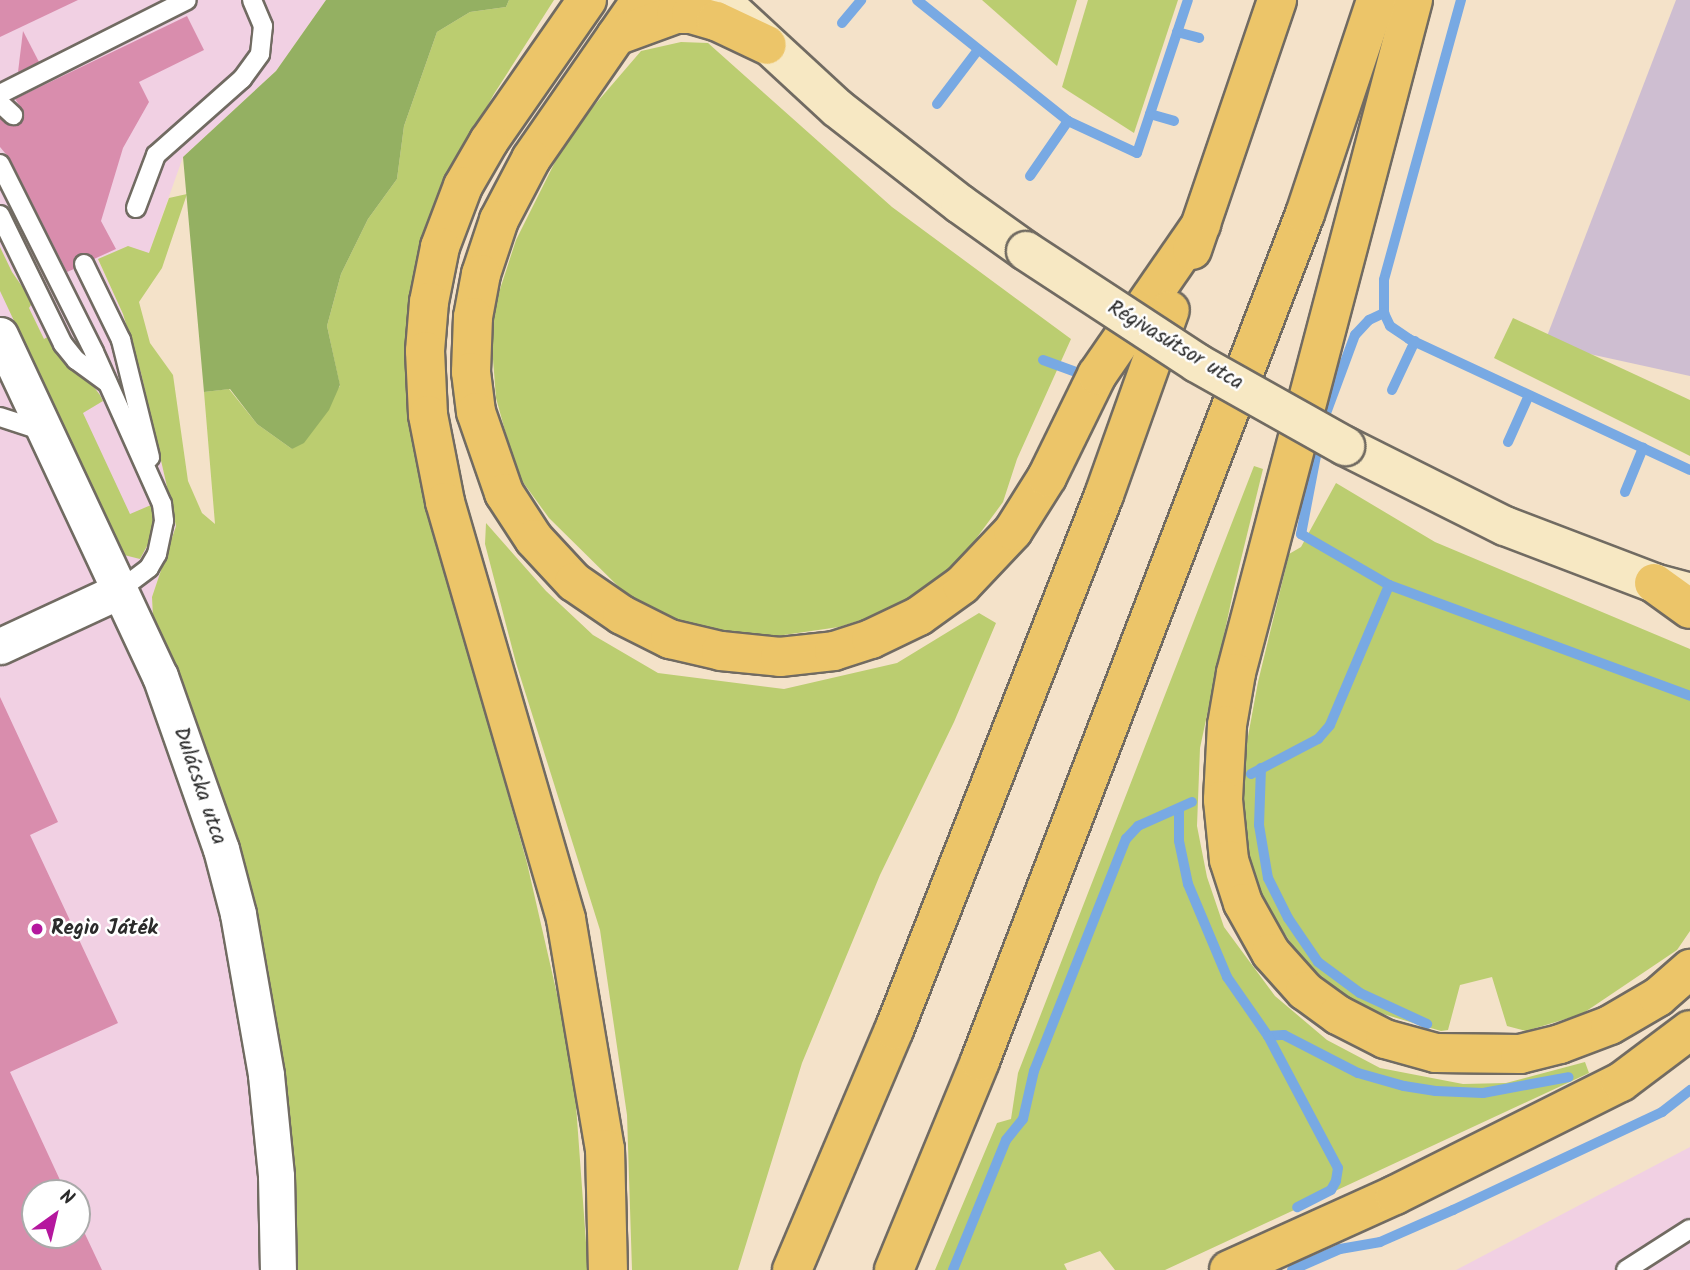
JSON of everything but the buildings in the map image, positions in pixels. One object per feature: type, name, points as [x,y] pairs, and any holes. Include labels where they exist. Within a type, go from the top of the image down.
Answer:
[{"type":"highway","points":[[641,0],[531,159],[499,219],[481,274],[473,317],[471,372],[476,412],[504,493],[534,539],[574,582],[622,615],[670,639],[721,651],[780,657],[834,650],[871,639],[919,616],[962,585],[1013,531],[1047,477],[1097,375],[1201,225]]},
{"type":"highway","points":[[792,1270],[894,1030],[1099,507],[1201,225],[1277,0]]},
{"type":"highway","points":[[894,1270],[981,1061],[1305,214],[1376,0]]},
{"type":"highway","points":[[1413,0],[1236,673],[1227,725],[1223,800],[1229,860],[1243,903],[1271,953],[1306,991],[1338,1014],[1385,1039],[1436,1053],[1520,1054],[1560,1044],[1610,1025],[1658,997],[1690,969]]},
{"type":"highway","points":[[577,9],[489,141],[463,186],[440,247],[429,302],[425,351],[428,415],[445,502],[566,919],[606,1149],[608,1270]]},
{"type":"highway","points":[[616,36],[653,21],[691,14],[716,21],[767,45]]},
{"type":"highway","points":[[1672,588],[1690,609]]},
{"type":"highway","points":[[1229,1270],[1395,1195],[1620,1082],[1690,1030]]},
{"type":"street","name":"Régivasútsor utca","points":[[720,0],[767,45],[893,153],[1026,251],[1198,363],[1345,446],[1505,526],[1672,588]]},
{"type":"street","name":"Dulácska utca","points":[[0,335],[160,676],[197,772],[238,914],[266,1075],[276,1176],[278,1270]]},
{"type":"street","points":[[0,646],[119,591]]},
{"type":"lane","points":[[0,94],[187,0]]},
{"type":"lane","points":[[136,208],[156,155],[242,79],[260,54],[263,26],[252,0]]},
{"type":"lane","points":[[0,164],[108,383],[162,504]]},
{"type":"lane","points":[[0,215],[63,344],[76,360],[108,383]]},
{"type":"lane","points":[[85,264],[121,340],[164,521],[157,554],[149,568],[119,591]]},
{"type":"lane","points":[[0,417],[45,432]]},
{"type":"lane","points":[[1626,1270],[1690,1230]]},
{"type":"shaded area","points":[[0,0],[326,0],[276,71],[183,157],[149,253],[98,260],[123,314],[141,373],[176,526],[152,597],[153,617],[172,659],[228,814],[268,968],[288,1126],[295,1270],[0,1270]]},
{"type":"shaded area","points":[[1676,0],[1690,0],[1690,376],[1544,344]]},
{"type":"shaded area","points":[[1690,1147],[1690,1270],[1456,1270]]},
{"type":"green space","points":[[326,0],[509,0],[506,7],[470,12],[437,32],[404,126],[397,179],[368,219],[341,274],[327,326],[340,385],[329,410],[304,443],[292,449],[257,424],[230,389],[204,392],[183,157],[276,71]]},
{"type":"green space","points":[[509,0],[554,0],[494,94],[438,195],[409,302],[409,399],[454,601],[527,863],[573,1064],[588,1270],[295,1270],[288,1126],[268,968],[228,814],[172,659],[153,617],[152,597],[176,526],[141,373],[123,314],[98,259],[128,246],[149,253],[169,198],[187,194],[162,268],[139,302],[150,343],[173,375],[188,481],[202,513],[215,524],[204,392],[229,389],[257,424],[292,449],[340,386],[327,326],[341,274],[368,219],[397,179],[404,126],[437,32],[470,12],[506,7]]},
{"type":"green space","points":[[982,0],[1077,0],[1057,66]]},
{"type":"green space","points":[[1088,0],[1178,0],[1134,133],[1062,87]]},
{"type":"green space","points":[[681,42],[708,43],[892,207],[1071,339],[1017,459],[1003,502],[956,566],[896,609],[839,627],[763,638],[693,628],[627,595],[549,518],[517,474],[496,398],[490,320],[516,240],[568,136],[641,51]]},
{"type":"green space","points":[[0,247],[12,272],[33,302],[29,308],[44,339],[49,336],[66,366],[88,379],[103,401],[83,413],[130,514],[151,505],[154,516],[152,537],[140,559],[124,555],[0,291]]},
{"type":"green space","points":[[1513,318],[1690,400],[1690,456],[1494,358]]},
{"type":"green space","points":[[1254,466],[1263,469],[1200,748],[1197,826],[1207,877],[1224,927],[1275,996],[1327,1040],[1380,1068],[1463,1084],[1506,1083],[1585,1062],[1589,1073],[1165,1270],[1115,1270],[1100,1251],[1064,1264],[1067,1270],[935,1270],[997,1123],[1011,1119],[1018,1073]]},
{"type":"green space","points":[[1336,483],[1435,542],[1690,649],[1690,931],[1677,950],[1582,1014],[1526,1031],[1507,1026],[1492,977],[1460,985],[1448,1030],[1441,1031],[1359,1007],[1302,960],[1259,894],[1243,828],[1242,769],[1258,682],[1289,554],[1301,547]]},
{"type":"green space","points":[[486,523],[546,591],[593,635],[658,673],[784,689],[897,663],[979,613],[996,623],[954,722],[880,875],[802,1063],[738,1270],[632,1270],[627,1115],[600,930],[516,663],[485,544]]},
{"type":"waterway","points":[[842,23],[861,0]]},
{"type":"waterway","points":[[917,0],[1068,121],[1137,153],[1188,0]]},
{"type":"waterway","points":[[1461,0],[1384,280],[1384,313],[1390,326],[1409,339],[1690,470]]},
{"type":"waterway","points":[[1177,32],[1199,38]]},
{"type":"waterway","points":[[937,104],[978,50]]},
{"type":"waterway","points":[[1150,114],[1174,121]]},
{"type":"waterway","points":[[1030,176],[1068,121]]},
{"type":"waterway","points":[[1322,424],[1355,335],[1369,320],[1384,313]]},
{"type":"waterway","points":[[1392,390],[1415,341]]},
{"type":"waterway","points":[[1043,360],[1079,373]]},
{"type":"waterway","points":[[1508,442],[1529,395]]},
{"type":"waterway","points":[[1319,440],[1301,534],[1389,585],[1690,696]]},
{"type":"waterway","points":[[1625,492],[1643,448]]},
{"type":"waterway","points":[[1251,774],[1318,739],[1330,725],[1389,585]]},
{"type":"waterway","points":[[1261,768],[1259,825],[1268,878],[1288,918],[1318,962],[1360,993],[1427,1024]]},
{"type":"waterway","points":[[953,1270],[1006,1140],[1023,1119],[1034,1071],[1126,839],[1138,826],[1192,802]]},
{"type":"waterway","points":[[1179,809],[1179,841],[1188,884],[1227,977],[1268,1036],[1284,1035],[1358,1073],[1404,1086],[1436,1091],[1483,1093],[1569,1077]]},
{"type":"waterway","points":[[1268,1036],[1338,1168],[1331,1190],[1297,1207]]},
{"type":"waterway","points":[[1292,1270],[1340,1249],[1380,1242],[1453,1210],[1662,1112],[1690,1090]]},
{"type":"place","name":"Regio Játék","points":[[37,929]]}]
